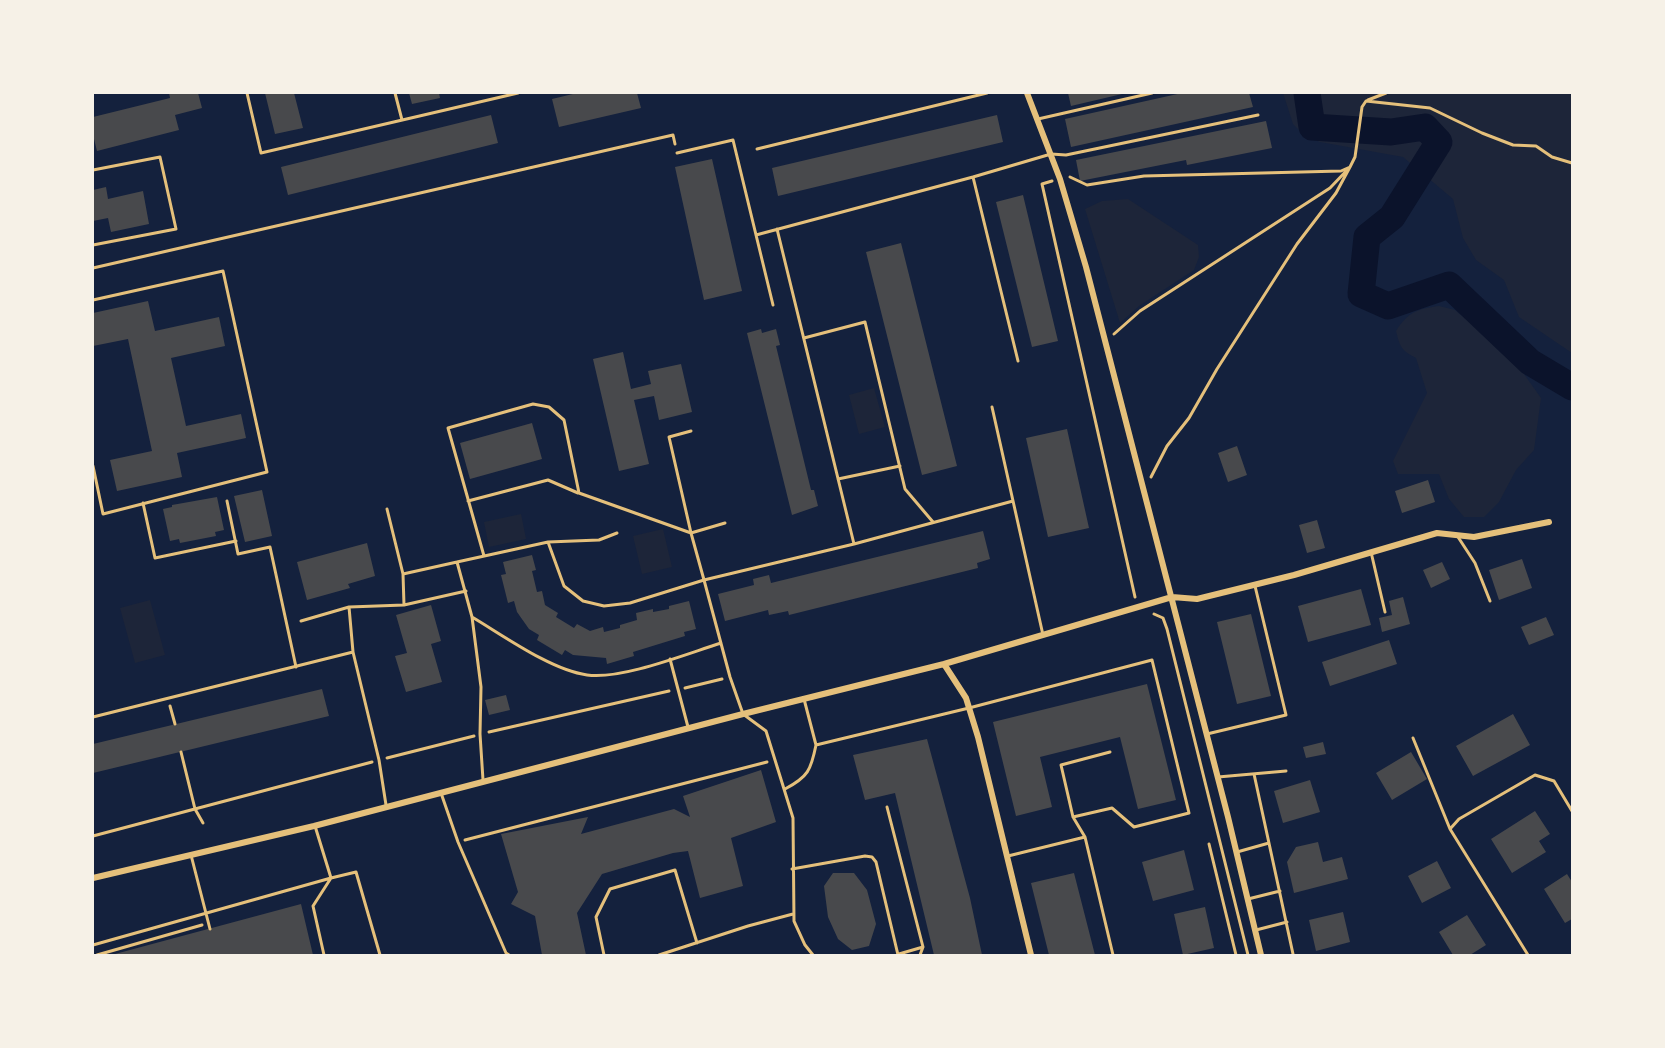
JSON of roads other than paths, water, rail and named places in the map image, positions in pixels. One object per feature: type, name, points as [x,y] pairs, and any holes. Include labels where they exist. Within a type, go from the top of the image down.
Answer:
[{"type":"street","points":[[1027,93],[1060,179],[1086,267],[1218,777],[1261,955]]},
{"type":"street","points":[[93,878],[387,807],[483,780],[944,664],[1172,597],[1197,599],[1437,533],[1474,537],[1549,522]]},
{"type":"street","points":[[944,664],[966,698],[978,737],[1031,955]]},
{"type":"lane","points":[[247,93],[261,153],[518,93]]},
{"type":"lane","points":[[395,93],[402,120]]},
{"type":"lane","points":[[757,149],[987,93]]},
{"type":"lane","points":[[1036,119],[1152,93]]},
{"type":"lane","points":[[756,235],[1051,154],[1066,155],[1258,115]]},
{"type":"lane","points":[[677,153],[733,140],[773,305]]},
{"type":"lane","points":[[93,170],[160,157],[176,229],[93,245]]},
{"type":"lane","points":[[973,177],[1018,361]]},
{"type":"lane","points":[[777,230],[854,544]]},
{"type":"lane","points":[[93,300],[223,271],[267,472],[103,514],[93,466]]},
{"type":"lane","points":[[804,338],[865,322],[905,489],[933,522]]},
{"type":"lane","points":[[484,556],[448,428],[533,404],[549,407],[564,420],[579,493]]},
{"type":"lane","points":[[992,407],[1043,635]]},
{"type":"lane","points":[[691,431],[669,437],[691,533],[730,677],[743,714],[766,731],[793,818],[794,921],[805,945],[813,955]]},
{"type":"lane","points":[[838,479],[900,466]]},
{"type":"lane","points":[[468,501],[548,480],[691,533],[724,524]]},
{"type":"lane","points":[[227,501],[238,554],[270,547],[296,667]]},
{"type":"lane","points":[[548,542],[564,586],[583,601],[604,606],[630,603],[704,580],[854,544],[1013,501]]},
{"type":"lane","points":[[143,503],[155,558],[236,541]]},
{"type":"lane","points":[[387,509],[403,574],[404,605]]},
{"type":"lane","points":[[403,574],[548,542],[599,540],[617,533]]},
{"type":"lane","points":[[1457,535],[1475,563],[1490,601]]},
{"type":"lane","points":[[1371,552],[1384,612]]},
{"type":"lane","points":[[457,562],[472,617],[481,687],[480,734],[483,780]]},
{"type":"lane","points":[[1207,734],[1286,715],[1255,584]]},
{"type":"lane","points":[[301,621],[349,607],[404,605],[466,591]]},
{"type":"lane","points":[[349,607],[353,652],[379,760],[387,807]]},
{"type":"lane","points":[[472,617],[560,667],[587,675],[614,675],[721,643]]},
{"type":"lane","points":[[93,717],[353,652]]},
{"type":"lane","points":[[670,659],[689,729]]},
{"type":"lane","points":[[816,745],[1152,660],[1189,813],[1134,827],[1112,808],[1073,817]]},
{"type":"lane","points":[[784,790],[800,781],[812,766],[816,745],[803,698]]},
{"type":"lane","points":[[1413,738],[1450,829],[1528,955]]},
{"type":"lane","points":[[1110,752],[1061,765],[1073,817],[1085,837],[1113,955]]},
{"type":"lane","points":[[1218,777],[1286,771]]},
{"type":"lane","points":[[1254,774],[1293,954]]},
{"type":"lane","points":[[1450,829],[1459,819],[1535,775],[1554,782],[1572,811]]},
{"type":"lane","points":[[441,793],[458,842],[506,953],[509,955]]},
{"type":"lane","points":[[887,807],[923,947],[920,955]]},
{"type":"lane","points":[[314,825],[331,878]]},
{"type":"lane","points":[[1006,856],[1085,837]]},
{"type":"lane","points":[[1237,852],[1269,843]]},
{"type":"lane","points":[[1209,844],[1236,955]]},
{"type":"lane","points":[[191,855],[210,929]]},
{"type":"lane","points":[[792,869],[865,856],[872,857],[876,862],[899,955],[923,947]]},
{"type":"lane","points":[[604,955],[596,917],[610,890],[675,870],[698,942]]},
{"type":"lane","points":[[93,945],[356,872],[380,955]]},
{"type":"lane","points":[[324,955],[313,906],[331,878]]},
{"type":"lane","points":[[1248,899],[1280,891]]},
{"type":"lane","points":[[661,955],[748,926],[794,914]]},
{"type":"lane","points":[[1255,930],[1287,922]]},
{"type":"waterway","points":[[1307,93],[1312,127],[1391,132],[1425,127],[1439,142],[1392,217],[1367,237],[1361,294],[1388,306],[1449,285],[1530,362],[1572,387]]}]
